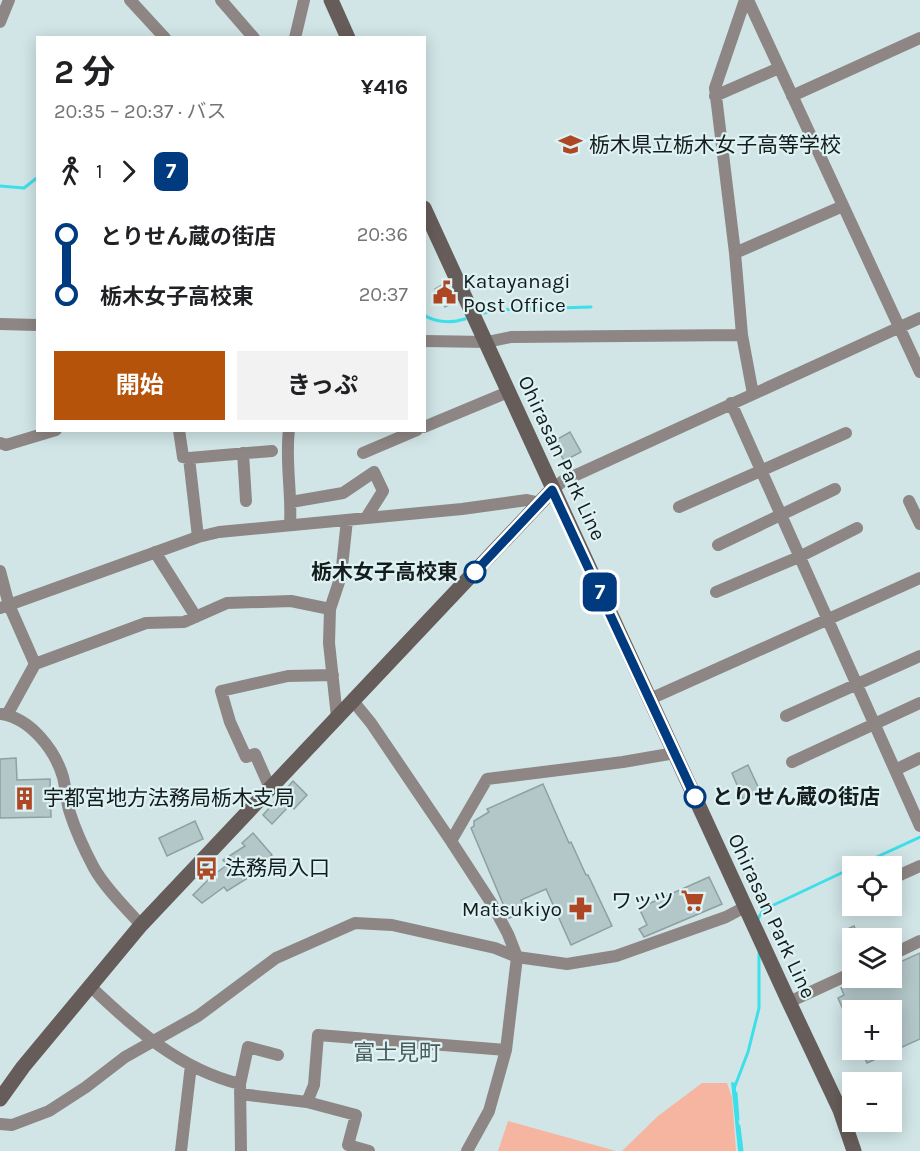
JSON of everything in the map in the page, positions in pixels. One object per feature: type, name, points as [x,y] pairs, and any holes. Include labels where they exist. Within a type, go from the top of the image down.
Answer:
[{"type":"main road","points":[[331,0],[347,36]]},
{"type":"main road","name":"Ohirasan Park Line","points":[[426,212],[552,490],[840,1110],[854,1151]]},
{"type":"main road","points":[[0,1099],[23,1067],[141,925],[552,490]]},
{"type":"street","points":[[0,22],[9,0]]},
{"type":"street","points":[[130,0],[163,36]]},
{"type":"street","points":[[221,0],[252,36]]},
{"type":"street","points":[[295,36],[304,0]]},
{"type":"street","points":[[747,0],[920,372]]},
{"type":"street","points":[[747,0],[715,84],[715,96],[735,253],[742,334],[753,394]]},
{"type":"street","points":[[792,96],[920,38]]},
{"type":"street","points":[[715,96],[779,68]]},
{"type":"street","points":[[735,253],[843,206]]},
{"type":"street","points":[[552,490],[563,481],[920,318]]},
{"type":"street","points":[[0,324],[36,325]]},
{"type":"street","points":[[426,341],[486,342],[511,337],[742,334]]},
{"type":"street","points":[[426,426],[508,392]]},
{"type":"street","points":[[730,403],[895,770],[917,810],[920,826]]},
{"type":"street","points":[[0,443],[6,445],[49,432]]},
{"type":"street","points":[[179,432],[183,457],[272,451]]},
{"type":"street","points":[[289,432],[290,524]]},
{"type":"street","points":[[363,453],[412,432]]},
{"type":"street","points":[[679,507],[846,433]]},
{"type":"street","points":[[243,453],[246,501]]},
{"type":"street","points":[[189,458],[198,537]]},
{"type":"street","points":[[291,502],[343,493],[374,472],[383,491],[366,518]]},
{"type":"street","points":[[718,545],[835,489]]},
{"type":"street","points":[[5,606],[198,537],[219,532],[527,500],[541,503]]},
{"type":"street","points":[[909,501],[920,524]]},
{"type":"street","points":[[337,717],[329,643],[330,609],[341,576],[347,520]]},
{"type":"street","points":[[716,592],[857,528]]},
{"type":"street","points":[[155,552],[196,617]]},
{"type":"street","points":[[0,571],[5,606],[35,664]]},
{"type":"street","points":[[650,699],[920,578]]},
{"type":"street","points":[[141,925],[95,869],[69,811],[63,778],[50,749],[26,725],[4,714],[35,664],[147,623],[184,622],[227,603],[247,601],[291,601],[330,609]]},
{"type":"street","points":[[786,716],[920,656]]},
{"type":"street","points":[[270,788],[255,754],[246,757],[230,722],[221,691],[288,676],[333,675]]},
{"type":"street","points":[[353,700],[371,723],[492,904],[517,957],[506,1050],[489,1111],[467,1151]]},
{"type":"street","points":[[792,762],[920,703]]},
{"type":"street","points":[[451,841],[487,779],[675,753]]},
{"type":"street","points":[[895,770],[920,758]]},
{"type":"street","points":[[902,874],[920,866]]},
{"type":"street","points":[[0,1124],[12,1125],[49,1111],[86,1087],[125,1057],[198,1016],[276,958],[355,924],[392,925],[495,948],[517,957],[567,964],[616,956],[726,917],[745,907]]},
{"type":"street","points":[[902,950],[920,941]]},
{"type":"street","points":[[789,1002],[842,978]]},
{"type":"street","points":[[90,987],[151,1042],[240,1089],[307,1102],[356,1115],[348,1145],[369,1151]]},
{"type":"street","points":[[307,1102],[314,1086],[318,1035],[506,1050]]},
{"type":"street","points":[[241,1151],[240,1089],[248,1047],[278,1055]]},
{"type":"street","points":[[181,1151],[191,1065]]},
{"type":"shaded area","points":[[702,1083],[727,1083],[732,1097],[736,1151],[622,1151],[658,1116]]},
{"type":"shaded area","points":[[508,1121],[616,1151],[498,1151]]},
{"type":"water","points":[[731,1082],[736,1083],[742,1151],[738,1151]]},
{"type":"building","points":[[447,282],[456,301],[445,307],[435,289]]},
{"type":"building","points":[[570,432],[581,452],[564,461],[554,441]]},
{"type":"building","name":"宇都宮地方法務局栃木支局","points":[[16,758],[17,780],[50,779],[51,817],[0,818],[0,759]]},
{"type":"building","points":[[748,765],[760,791],[743,799],[732,773]]},
{"type":"building","points":[[293,781],[307,795],[294,809],[290,805],[272,824],[263,815]]},
{"type":"building","points":[[543,784],[569,843],[571,842],[612,926],[571,945],[546,889],[521,900],[527,911],[509,918],[471,828],[474,826],[474,821],[489,812],[487,809]]},
{"type":"building","points":[[195,821],[203,839],[167,856],[159,838]]},
{"type":"building","points":[[253,833],[272,855],[250,874],[251,876],[227,891],[224,887],[202,903],[193,895],[227,865],[223,860],[245,846],[242,843]]},
{"type":"building","points":[[709,877],[722,904],[644,937],[639,929],[647,925],[639,908]]},
{"type":"building","points":[[920,953],[920,1039],[902,1047],[902,1000],[842,1000],[842,1007],[838,998],[844,995],[842,988],[902,988],[902,961]]},
{"type":"waterway","points":[[0,186],[24,188],[36,179]]},
{"type":"waterway","points":[[484,313],[494,310],[591,307]]},
{"type":"waterway","points":[[426,316],[444,322],[465,319]]},
{"type":"waterway","points":[[879,856],[920,837]]},
{"type":"waterway","points":[[758,919],[763,910],[842,873]]},
{"type":"waterway","points":[[735,1086],[748,1052],[759,1008],[759,953]]},
{"type":"waterway","points":[[736,1093],[738,1119]]},
{"type":"waterway","points":[[739,1126],[742,1151]]},
{"type":"bus line","name":"7","points":[[475,572],[552,490],[695,797]]},
{"type":"place","name":"栃木県立栃木女子高等学校","points":[[571,145]]},
{"type":"place","name":"Katayanagi Post Office","points":[[445,293]]},
{"type":"place","name":"栃木女子高校東","points":[[475,572]]},
{"type":"place","name":"とりせん蔵の街店","points":[[695,797]]},
{"type":"place","name":"宇都宮地方法務局栃木支局","points":[[25,798]]},
{"type":"place","name":"法務局入口","points":[[207,868]]},
{"type":"place","name":"ワッツ","points":[[692,901]]},
{"type":"place","name":"Matsukiyo","points":[[580,909]]},
{"type":"district","name":"富士見町","points":[[397,1053]]}]
